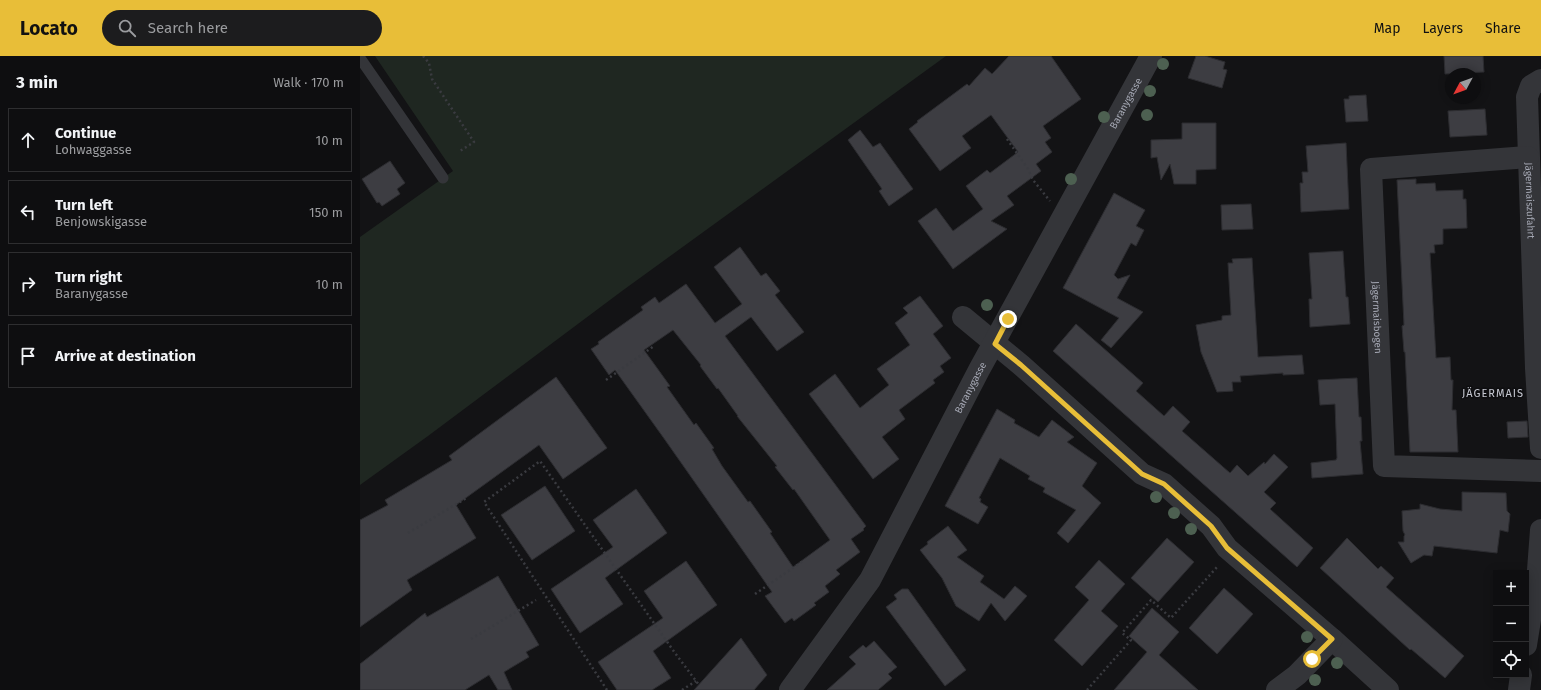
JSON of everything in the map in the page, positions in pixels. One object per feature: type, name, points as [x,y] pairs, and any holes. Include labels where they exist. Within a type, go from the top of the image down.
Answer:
[{"type":"street","name":"Baranygasse","points":[[790,690],[870,580],[980,370],[1151,56]]},
{"type":"street","name":"Jägermaiszufahrt","points":[[1541,80],[1531,86],[1527,96],[1528,157],[1541,448]]},
{"type":"street","name":"Jägermaisbogen","points":[[1528,157],[1371,170],[1384,466],[1541,471]]},
{"type":"street","points":[[963,316],[1021,365],[1142,474],[1164,484],[1211,526],[1231,551],[1388,690]]},
{"type":"street","points":[[1526,642],[1538,570],[1541,530]]},
{"type":"street","points":[[1277,690],[1297,675],[1332,639]]},
{"type":"street","points":[[1519,690],[1521,678]]},
{"type":"lane","points":[[360,58],[443,178]]},
{"type":"path","points":[[423,56],[428,62],[432,79],[474,142],[460,151]]},
{"type":"path","points":[[1007,139],[1028,169],[1033,180],[1046,197],[1067,210]]},
{"type":"path","points":[[606,380],[654,346]]},
{"type":"path","points":[[607,690],[484,502],[540,461],[642,608],[699,685]]},
{"type":"path","points":[[408,533],[468,497]]},
{"type":"path","points":[[1087,690],[1131,640],[1122,633],[1151,600],[1170,618],[1231,551]]},
{"type":"path","points":[[755,594],[802,561]]},
{"type":"path","points":[[471,639],[536,600]]},
{"type":"path","points":[[682,690],[696,681]]},
{"type":"shaded area","points":[[375,56],[946,56],[622,291],[360,485],[360,237],[453,171]]},
{"type":"building","points":[[1009,56],[1051,56],[1081,99],[1043,126],[1051,138],[1045,142],[1052,152],[1036,164],[1041,171],[1007,196],[1014,205],[991,221],[1007,229],[953,269],[918,221],[936,208],[953,231],[983,209],[966,186],[987,170],[990,173],[1018,152],[991,115],[962,136],[971,148],[940,171],[909,129],[918,122],[917,121],[967,84],[969,86],[985,68],[992,74]]},
{"type":"building","points":[[1196,56],[1205,56],[1225,62],[1223,69],[1227,70],[1222,88],[1188,78]]},
{"type":"building","points":[[1444,56],[1483,56],[1484,72],[1481,72],[1481,68],[1445,68],[1445,74]]},
{"type":"building","points":[[1366,95],[1368,121],[1346,122],[1344,99],[1349,99],[1349,96]]},
{"type":"building","points":[[1485,109],[1487,135],[1450,137],[1448,111]]},
{"type":"building","points":[[1182,123],[1216,123],[1216,169],[1196,170],[1196,184],[1174,184],[1170,164],[1161,180],[1157,157],[1151,158],[1151,140],[1182,139]]},
{"type":"building","points":[[860,130],[873,147],[880,143],[913,189],[889,206],[879,191],[882,189],[848,140]]},
{"type":"building","points":[[1346,143],[1349,209],[1301,212],[1300,183],[1303,183],[1302,172],[1308,172],[1306,146]]},
{"type":"building","points":[[390,161],[405,183],[397,189],[400,194],[382,206],[379,202],[377,203],[362,179]]},
{"type":"building","points":[[1416,179],[1416,184],[1435,183],[1436,191],[1463,190],[1463,199],[1466,199],[1467,228],[1443,229],[1443,244],[1434,245],[1435,253],[1430,253],[1436,358],[1450,357],[1451,380],[1453,380],[1452,410],[1456,410],[1458,452],[1410,452],[1405,352],[1402,326],[1404,325],[1397,180]]},
{"type":"building","points":[[1114,193],[1145,210],[1136,226],[1144,230],[1136,246],[1131,243],[1114,275],[1118,279],[1130,275],[1117,298],[1143,312],[1111,348],[1101,340],[1119,318],[1063,288]]},
{"type":"building","points":[[1251,204],[1253,229],[1222,230],[1221,205]]},
{"type":"building","points":[[740,247],[761,276],[766,273],[780,291],[775,295],[804,332],[777,351],[751,317],[725,336],[866,526],[863,529],[864,530],[851,539],[860,552],[836,570],[840,574],[825,586],[829,592],[814,603],[816,605],[794,621],[792,618],[785,623],[765,596],[772,592],[663,437],[615,370],[609,375],[591,349],[599,344],[598,342],[643,310],[641,307],[655,297],[659,303],[686,284],[715,323],[742,304],[714,267]],"holes":[[[673,330],[701,365],[700,366],[777,466],[775,467],[793,490],[794,489],[830,540],[793,567],[770,533],[772,532],[722,466],[712,449],[714,448],[696,423],[694,425],[667,387],[670,386],[644,350]]]},
{"type":"building","points":[[1343,251],[1346,297],[1348,297],[1350,324],[1310,327],[1309,299],[1312,299],[1309,253]]},
{"type":"building","points":[[1252,258],[1258,357],[1302,355],[1304,374],[1283,375],[1283,373],[1240,376],[1241,382],[1232,382],[1233,391],[1217,392],[1201,352],[1196,325],[1222,320],[1222,316],[1231,315],[1228,263],[1233,263],[1232,259]]},
{"type":"building","points":[[920,296],[943,326],[933,334],[951,358],[940,366],[944,372],[933,380],[935,383],[899,410],[905,419],[882,437],[899,459],[873,479],[809,394],[835,374],[860,408],[889,385],[877,369],[910,345],[895,323],[908,313],[903,308]]},
{"type":"building","points":[[1076,324],[1143,383],[1136,391],[1164,416],[1173,406],[1190,422],[1182,431],[1230,473],[1237,465],[1248,476],[1264,462],[1265,464],[1274,454],[1288,467],[1264,492],[1276,503],[1270,509],[1313,548],[1297,567],[1053,351]]},
{"type":"building","points":[[556,377],[607,448],[563,479],[539,445],[456,505],[476,538],[407,580],[412,590],[360,627],[360,520],[388,505],[385,500],[452,460],[449,456]]},
{"type":"building","points":[[1357,378],[1359,417],[1361,417],[1362,441],[1360,441],[1363,474],[1312,478],[1311,463],[1336,460],[1337,458],[1335,404],[1320,405],[1318,380]]},
{"type":"building","points":[[997,409],[1015,420],[1014,423],[1039,437],[1052,420],[1074,437],[1067,442],[1097,463],[1082,486],[1101,503],[1068,543],[1057,533],[1076,510],[1043,492],[1045,488],[1028,479],[1030,476],[1000,458],[979,498],[981,499],[980,502],[988,507],[978,524],[945,506]]},
{"type":"building","points":[[1527,421],[1528,437],[1508,438],[1507,422]]},
{"type":"building","points":[[545,486],[575,531],[532,560],[501,515]]},
{"type":"building","points":[[636,489],[667,533],[605,578],[623,604],[580,633],[551,589],[613,547],[593,520]]},
{"type":"building","points":[[1462,492],[1506,493],[1507,511],[1510,514],[1508,532],[1500,530],[1497,553],[1434,546],[1432,556],[1424,555],[1411,563],[1398,542],[1404,542],[1405,535],[1403,531],[1402,511],[1420,509],[1420,504],[1440,509],[1462,511]]},
{"type":"building","points":[[948,526],[967,550],[957,557],[984,576],[980,582],[1004,599],[1015,586],[1027,596],[1005,621],[991,603],[979,621],[956,606],[942,578],[920,550],[928,544],[927,542]]},
{"type":"building","points":[[1167,538],[1194,562],[1158,602],[1131,578]]},
{"type":"building","points":[[1347,538],[1378,569],[1381,566],[1394,578],[1386,587],[1464,656],[1445,678],[1411,649],[1410,650],[1320,568]]},
{"type":"building","points":[[1099,560],[1125,584],[1101,611],[1118,626],[1082,666],[1054,640],[1089,600],[1075,587]]},
{"type":"building","points":[[686,561],[717,605],[653,651],[671,678],[652,690],[617,690],[598,662],[663,618],[644,591]]},
{"type":"building","points":[[498,576],[539,645],[526,652],[529,657],[504,672],[512,690],[498,690],[489,675],[465,690],[360,690],[360,664],[425,613],[427,617]]},
{"type":"building","points":[[1224,588],[1253,614],[1217,654],[1189,628]]},
{"type":"building","points":[[902,589],[908,589],[966,670],[945,686],[886,607],[897,599],[894,595]]},
{"type":"building","points":[[1152,608],[1179,632],[1159,655],[1198,690],[1114,690],[1147,652],[1129,636]]},
{"type":"building","points":[[741,638],[767,675],[754,690],[694,690]]},
{"type":"building","points":[[874,641],[897,667],[888,674],[892,678],[878,690],[827,690],[856,664],[849,657],[863,645],[866,648]]},
{"type":"district","name":"JÄGERMAIS","points":[[1493,393]]},
{"type":"route","points":[[1008,319],[995,344],[1021,365],[1142,474],[1164,484],[1211,526],[1227,548],[1332,639],[1312,659]]}]
